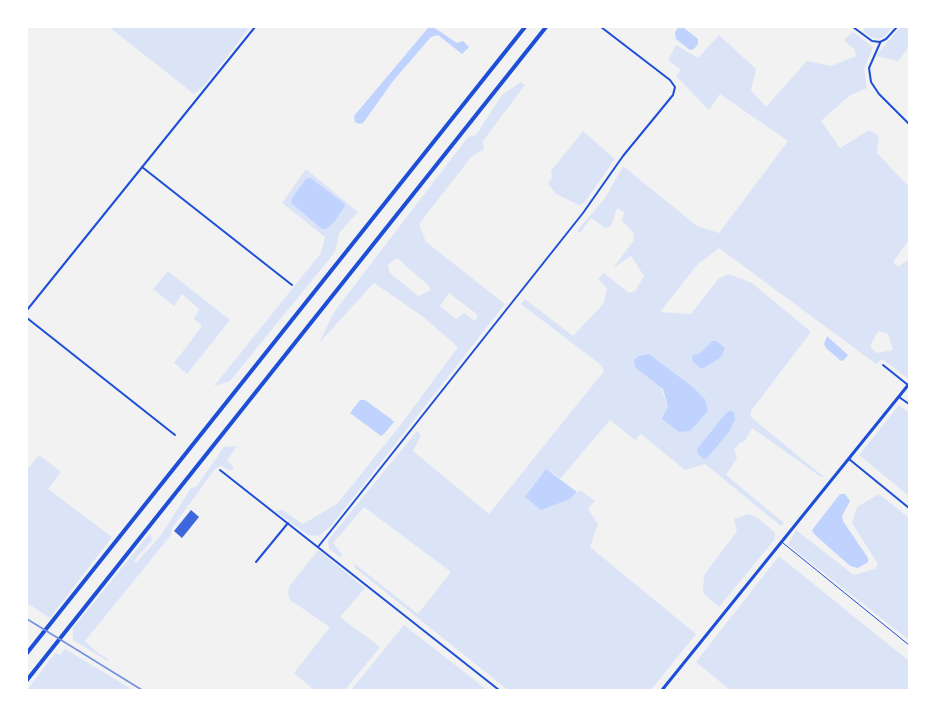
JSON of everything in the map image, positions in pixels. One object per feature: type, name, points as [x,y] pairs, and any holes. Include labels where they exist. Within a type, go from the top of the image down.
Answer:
[{"type":"highway","points":[[27,653],[525,27]]},
{"type":"highway","points":[[27,680],[546,27]]},
{"type":"main road","points":[[662,690],[908,385]]},
{"type":"street","points":[[27,310],[255,27]]},
{"type":"street","points":[[318,547],[583,213],[623,156],[673,94],[675,87],[670,80],[602,27]]},
{"type":"street","points":[[853,27],[872,41],[880,42],[897,27]]},
{"type":"street","points":[[880,42],[869,68],[871,82],[879,94],[909,124]]},
{"type":"street","points":[[142,167],[292,285]]},
{"type":"street","points":[[27,318],[175,435]]},
{"type":"street","points":[[883,365],[908,385]]},
{"type":"street","points":[[899,396],[909,404]]},
{"type":"street","points":[[849,459],[909,508]]},
{"type":"street","points":[[220,470],[499,690]]},
{"type":"street","points":[[256,562],[288,523]]},
{"type":"lane","points":[[781,542],[909,645]]},
{"type":"shaded area","points":[[109,27],[250,27],[204,86],[194,94]]},
{"type":"shaded area","points":[[866,27],[892,27],[884,37],[878,39],[863,31]]},
{"type":"shaded area","points":[[900,27],[909,27],[909,47],[898,61],[876,56]]},
{"type":"shaded area","points":[[853,32],[873,47],[864,69],[867,88],[849,96],[821,121],[840,148],[869,130],[879,136],[877,153],[909,187],[909,240],[893,262],[898,267],[909,259],[909,376],[907,378],[882,359],[876,364],[719,248],[697,265],[660,312],[691,314],[718,279],[729,274],[752,283],[811,332],[751,411],[751,417],[824,477],[752,428],[745,441],[734,449],[737,458],[726,475],[784,523],[781,526],[705,464],[685,470],[641,434],[635,440],[610,420],[560,479],[551,471],[570,499],[580,490],[595,501],[588,509],[598,524],[590,547],[696,634],[651,690],[508,690],[354,567],[355,564],[418,614],[451,572],[364,507],[333,543],[342,554],[340,557],[329,549],[328,540],[417,431],[421,435],[413,451],[489,514],[604,371],[601,365],[521,304],[525,299],[573,336],[604,303],[607,288],[598,279],[604,273],[629,293],[635,291],[644,276],[631,256],[613,268],[634,240],[633,232],[622,221],[624,212],[617,208],[611,226],[605,228],[591,218],[580,233],[577,231],[605,198],[623,166],[697,226],[719,233],[788,141],[720,94],[709,110],[676,76],[681,70],[668,60],[676,45],[698,58],[719,35],[756,69],[751,90],[766,107],[807,61],[831,66],[856,56],[855,50],[844,40]],"holes":[[[878,331],[888,334],[893,350],[876,353],[870,346]],[[649,354],[693,387],[705,399],[668,407]]]},
{"type":"shaded area","points":[[521,82],[525,85],[483,141],[484,149],[472,156],[419,224],[426,242],[505,304],[331,526],[319,536],[308,535],[275,511],[282,510],[303,524],[337,504],[402,423],[458,347],[422,316],[374,283],[319,343],[334,312],[468,137],[476,135],[502,95]],"holes":[[[397,258],[429,286],[431,290],[418,296],[390,273],[388,265]],[[449,293],[478,315],[475,321],[464,313],[456,319],[440,306]]]},
{"type":"shaded area","points":[[583,131],[615,159],[584,203],[579,205],[556,194],[548,184],[552,178],[551,171]]},
{"type":"shaded area","points":[[306,169],[358,212],[339,233],[335,252],[230,381],[214,386],[321,253],[325,237],[282,203]],"holes":[[[311,178],[345,204],[322,229],[291,200]]]},
{"type":"shaded area","points":[[168,271],[230,320],[187,374],[174,363],[202,326],[194,319],[199,309],[182,294],[174,306],[153,289]]},
{"type":"shaded area","points":[[899,405],[909,413],[909,496],[859,455]]},
{"type":"shaded area","points":[[237,446],[227,461],[234,467],[231,471],[221,466],[215,469],[172,528],[171,535],[85,641],[109,662],[73,640],[73,628],[150,533],[152,540],[134,561],[136,563],[161,535],[191,488],[196,487],[224,447]]},
{"type":"shaded area","points":[[39,455],[61,472],[48,489],[112,537],[50,618],[27,603],[27,470]]},
{"type":"shaded area","points":[[879,494],[909,518],[909,640],[788,545],[796,530],[854,575],[875,569],[878,564],[852,523],[857,507]]},
{"type":"shaded area","points":[[748,514],[758,518],[775,533],[775,539],[719,607],[703,593],[704,575],[737,531],[734,519]]},
{"type":"shaded area","points":[[318,550],[365,588],[340,617],[380,647],[345,690],[314,690],[294,673],[330,627],[290,600],[288,593],[289,587]]},
{"type":"shaded area","points":[[779,556],[909,661],[909,690],[730,690],[696,662]]},
{"type":"shaded area","points":[[404,625],[486,689],[351,690]]},
{"type":"shaded area","points":[[65,649],[133,690],[27,690],[55,653],[60,655]]},
{"type":"water","points":[[433,27],[457,43],[463,41],[469,47],[462,54],[438,35],[431,37],[393,81],[363,123],[355,122],[354,116],[428,28]]},
{"type":"water","points":[[679,27],[683,27],[698,39],[698,44],[694,49],[690,50],[676,39],[675,32]]},
{"type":"water","points":[[307,178],[311,178],[345,204],[334,222],[326,229],[322,229],[292,204],[291,200]]},
{"type":"water","points":[[827,336],[848,355],[844,360],[841,361],[826,348],[824,344]]},
{"type":"water","points":[[712,341],[716,341],[725,348],[721,357],[702,369],[692,361],[693,355],[699,354]]},
{"type":"water","points":[[649,354],[693,387],[705,399],[708,411],[690,431],[679,432],[662,419],[668,407],[663,389],[635,367],[634,360],[639,356]]},
{"type":"water","points":[[360,400],[365,400],[394,422],[381,436],[350,413]]},
{"type":"water","points":[[730,411],[734,412],[735,420],[729,432],[704,459],[698,454],[697,449]]},
{"type":"water","points":[[546,469],[577,492],[570,499],[541,510],[525,497]]},
{"type":"water","points":[[840,494],[845,494],[850,501],[842,516],[843,521],[868,558],[868,562],[858,568],[850,566],[812,530]]},
{"type":"building","points":[[191,510],[199,517],[182,538],[174,531]]},
{"type":"railway","points":[[27,619],[142,690]]}]
